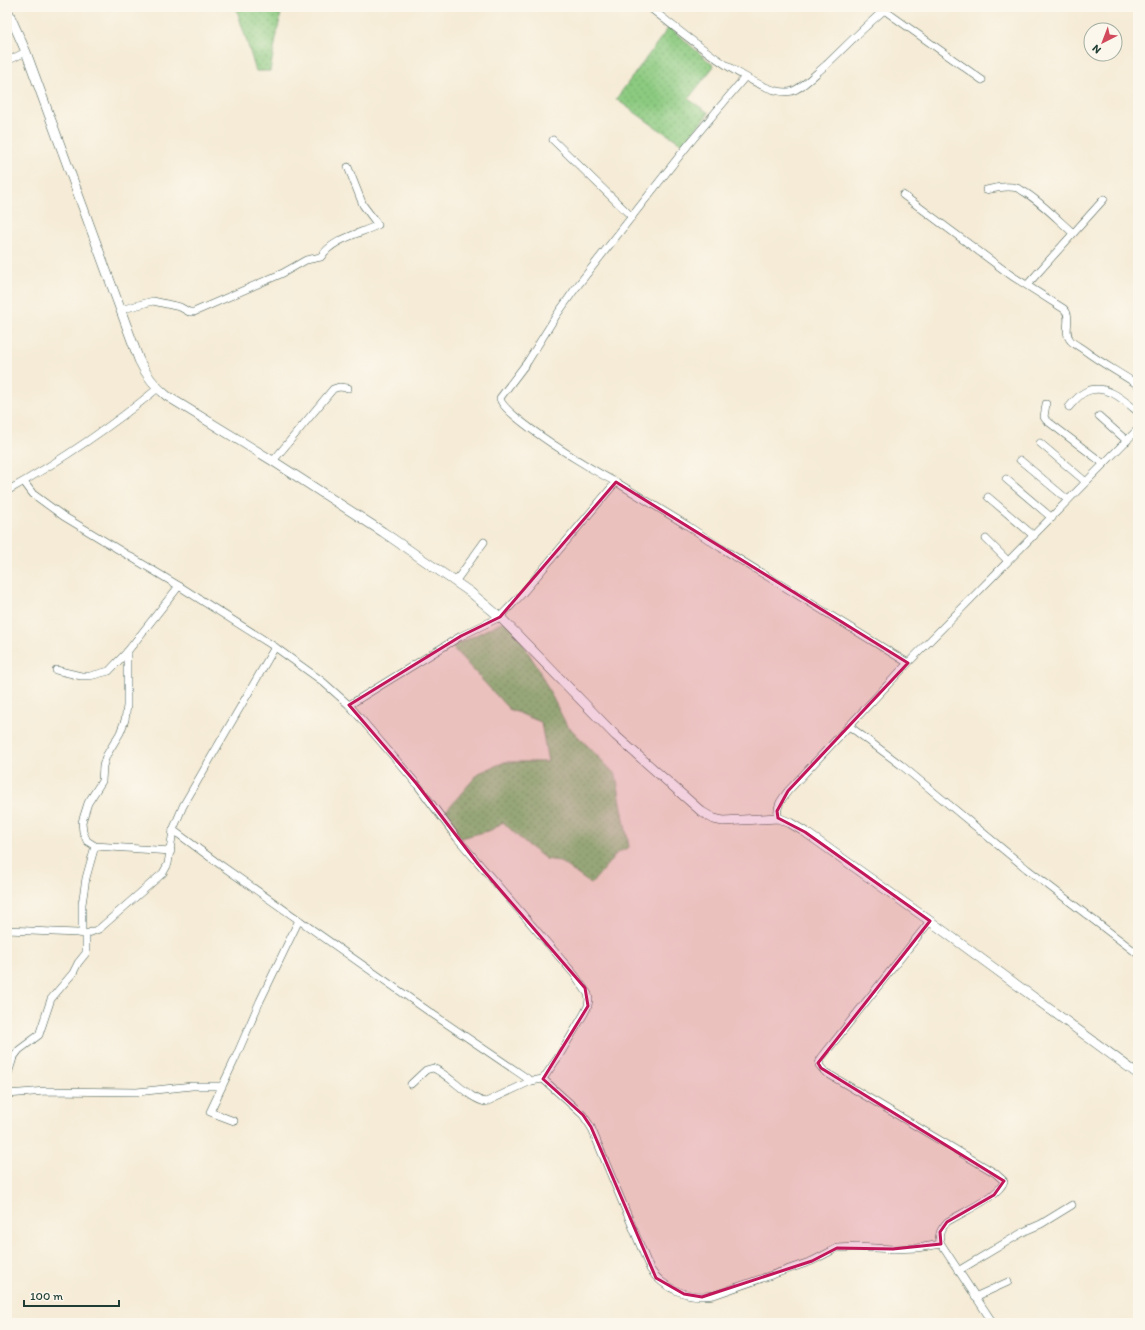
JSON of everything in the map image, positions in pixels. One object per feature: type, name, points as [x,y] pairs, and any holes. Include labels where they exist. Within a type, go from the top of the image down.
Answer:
[{"type":"street","points":[[649,7],[745,77],[778,92],[784,93],[795,90],[812,77],[886,9],[982,80]]},
{"type":"street","points":[[7,9],[26,52],[120,310],[144,371],[158,388],[172,399],[273,460],[383,532],[470,592],[500,617],[616,736],[702,812],[714,819],[723,821],[778,818],[805,832],[1138,1074]]},
{"type":"street","points":[[7,61],[26,52]]},
{"type":"street","points":[[745,77],[688,145],[575,289],[528,361],[500,398],[502,405],[527,426],[572,457],[688,526],[721,548],[908,663]]},
{"type":"street","points":[[553,140],[632,217]]},
{"type":"street","points":[[120,310],[153,301],[180,307],[189,312],[194,312],[284,273],[306,260],[321,257],[325,250],[340,241],[378,225],[363,205],[348,167]]},
{"type":"street","points":[[986,190],[997,187],[1016,188],[1028,194],[1073,234]]},
{"type":"street","points":[[903,195],[1006,272],[1067,312],[1068,333],[1071,341],[1100,362],[1138,385]]},
{"type":"street","points":[[1026,284],[1104,199]]},
{"type":"street","points":[[273,460],[333,390],[339,387],[348,388]]},
{"type":"street","points":[[7,491],[50,466],[111,424],[158,388]]},
{"type":"street","points":[[1069,406],[1080,395],[1100,389],[1108,391],[1138,412]]},
{"type":"street","points":[[1046,404],[1044,418],[1104,464]]},
{"type":"street","points":[[1099,416],[1127,441]]},
{"type":"street","points":[[778,818],[777,811],[785,795],[908,663],[1138,429]]},
{"type":"street","points":[[1040,443],[1086,482]]},
{"type":"street","points":[[1020,460],[1068,500]]},
{"type":"street","points":[[1006,479],[1052,518]]},
{"type":"street","points":[[24,482],[33,494],[63,516],[179,586],[275,647],[322,681],[349,705],[416,783],[478,864],[574,974],[588,994],[588,1006],[584,1014],[559,1056],[543,1079],[530,1081],[486,1102],[478,1100],[444,1074],[433,1068],[426,1070],[411,1084]]},
{"type":"street","points":[[349,705],[461,636],[500,617],[530,585],[616,482]]},
{"type":"street","points":[[988,497],[1034,536]]},
{"type":"street","points":[[986,539],[1008,561]]},
{"type":"street","points":[[455,582],[484,542]]},
{"type":"street","points":[[56,670],[81,676],[96,676],[109,671],[127,652],[179,586]]},
{"type":"street","points":[[7,930],[84,934],[99,929],[163,873],[168,864],[173,830],[183,806],[275,647]]},
{"type":"street","points":[[127,652],[127,706],[125,720],[120,733],[106,756],[103,766],[102,781],[88,803],[82,822],[83,832],[87,841],[95,846],[171,851]]},
{"type":"street","points":[[849,726],[901,765],[1027,869],[1138,954]]},
{"type":"street","points":[[173,830],[431,1014],[530,1081]]},
{"type":"street","points":[[7,1077],[13,1058],[19,1050],[39,1035],[51,999],[73,973],[78,963],[86,953],[82,904],[86,878],[95,846]]},
{"type":"street","points":[[234,1121],[210,1112],[260,1001],[299,920]]},
{"type":"street","points":[[930,922],[819,1062],[821,1068],[825,1072],[995,1173],[1004,1181],[994,1195],[952,1219],[944,1226],[939,1236],[941,1244],[993,1323]]},
{"type":"street","points":[[543,1079],[583,1115],[591,1127],[650,1269],[656,1278],[664,1284],[684,1294],[702,1297],[714,1295],[812,1261],[837,1248],[857,1247],[893,1249],[917,1248],[941,1244]]},
{"type":"street","points":[[7,1094],[46,1091],[137,1092],[192,1086],[222,1086]]},
{"type":"street","points":[[958,1271],[1072,1205]]},
{"type":"street","points":[[975,1296],[1008,1282]]},
{"type":"highlighted area","points":[[616,482],[908,663],[788,791],[777,811],[778,818],[805,832],[930,921],[822,1057],[818,1063],[821,1068],[1004,1181],[994,1195],[947,1222],[940,1232],[941,1244],[893,1249],[837,1248],[812,1261],[702,1297],[684,1294],[656,1278],[591,1127],[583,1115],[543,1079],[588,1006],[585,988],[478,864],[416,783],[349,705],[461,636],[500,617]]},
{"type":"green space","points":[[236,7],[282,7],[270,71],[256,71]]},
{"type":"green space","points":[[669,27],[714,66],[688,99],[709,113],[683,144],[654,126],[616,99]]},
{"type":"green space","points":[[508,619],[537,667],[566,724],[616,775],[629,847],[617,853],[591,884],[559,861],[546,859],[526,844],[503,822],[491,830],[461,838],[444,813],[479,773],[505,762],[548,762],[541,722],[509,709],[452,647]]}]
